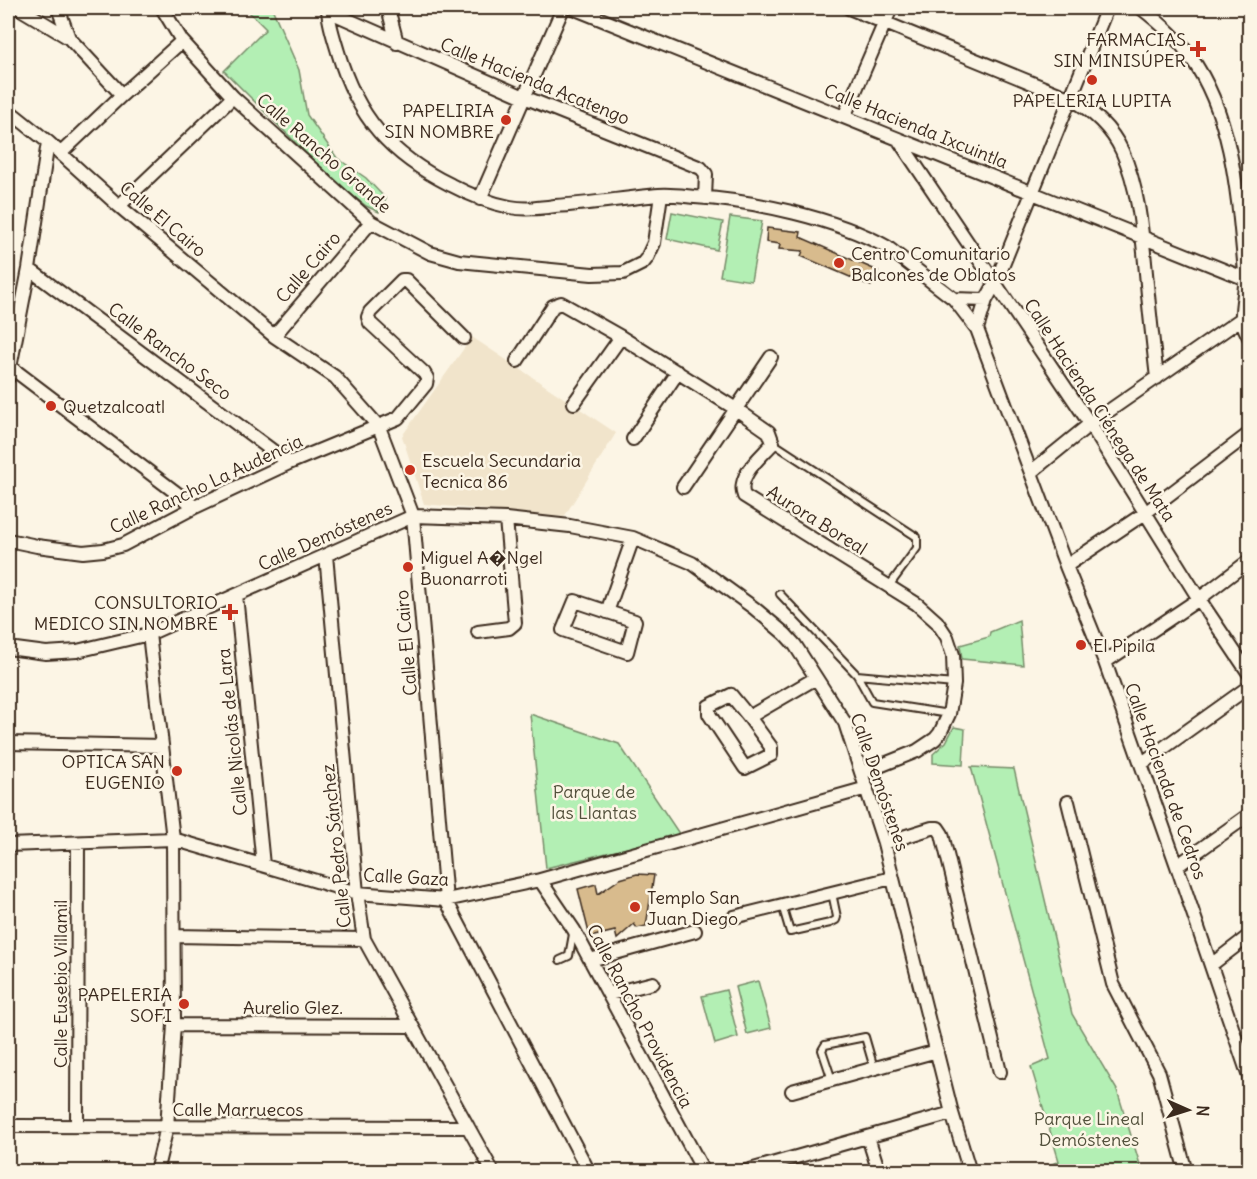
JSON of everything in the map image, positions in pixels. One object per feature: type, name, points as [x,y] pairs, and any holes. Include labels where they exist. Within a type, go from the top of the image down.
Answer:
[{"type":"street","points":[[19,8],[69,38],[122,95]]},
{"type":"street","points":[[58,8],[69,38]]},
{"type":"street","name":"Calle Rancho Grande","points":[[162,8],[182,41],[232,97],[371,222],[430,253],[459,261],[592,274],[623,273],[647,258],[654,243],[661,195]]},
{"type":"street","points":[[388,8],[398,43]]},
{"type":"street","points":[[480,199],[563,8]]},
{"type":"street","name":"Calle Hacienda Ixcuintla","points":[[573,8],[1142,237],[1248,276]]},
{"type":"street","points":[[849,8],[1071,99],[1094,115],[1121,149],[1136,197],[1156,378]]},
{"type":"street","points":[[844,117],[891,8]]},
{"type":"street","points":[[977,329],[986,300],[996,282],[1107,8]]},
{"type":"street","points":[[1141,8],[1173,35],[1190,55],[1216,104],[1230,153],[1238,200],[1248,276],[1242,319],[1250,339]]},
{"type":"street","name":"Calle Hacienda Acatengo","points":[[328,9],[398,43],[524,97],[701,168],[706,174],[705,198]]},
{"type":"street","name":"Calle Hacienda de Cedros","points":[[328,9],[344,73],[363,110],[379,133],[401,155],[427,173],[480,199],[511,207],[532,208],[661,195],[705,198],[775,208],[856,232],[887,247],[954,299],[977,329],[1105,663],[1247,1062],[1250,1080]]},
{"type":"street","points":[[62,153],[182,41]]},
{"type":"street","points":[[119,206],[232,97]]},
{"type":"street","name":"Calle El Cairo","points":[[8,110],[62,153],[119,206],[274,336],[335,377],[380,427],[413,516],[446,900],[589,1172]]},
{"type":"street","name":"Calle Hacienda Ciénega de Mata","points":[[897,138],[1090,424],[1199,599],[1250,675]]},
{"type":"street","points":[[48,142],[28,269],[8,372],[195,507]]},
{"type":"street","name":"Calle Cairo","points":[[274,336],[371,222]]},
{"type":"street","name":"Calle Rancho Seco","points":[[28,269],[289,463]]},
{"type":"street","name":"Calle Rancho La Audencia","points":[[8,540],[59,550],[83,552],[103,550],[128,542],[195,507],[289,463],[398,418],[426,384],[427,378],[370,323],[368,317],[370,312],[399,282],[404,280],[464,338]]},
{"type":"street","points":[[954,299],[986,300]]},
{"type":"street","points":[[517,361],[553,306],[558,303],[621,336],[736,409],[769,432],[773,443]]},
{"type":"street","points":[[1031,472],[1090,424],[1242,319]]},
{"type":"street","points":[[574,402],[621,336]]},
{"type":"street","points":[[683,488],[771,357]]},
{"type":"street","points":[[633,439],[678,372]]},
{"type":"street","points":[[1066,566],[1146,513],[1250,433]]},
{"type":"street","name":"Aurora Boreal","points":[[773,443],[743,478],[741,488],[744,496],[917,604],[943,630],[952,654],[954,684],[949,714],[940,734],[928,744],[862,773]]},
{"type":"street","name":"Calle Demóstenes","points":[[8,648],[46,653],[77,651],[149,634],[413,516],[506,519],[570,526],[633,538],[692,563],[754,608],[785,634],[795,645],[845,723],[884,843],[952,1113],[970,1172]]},
{"type":"street","points":[[478,632],[509,628],[514,625],[506,519]]},
{"type":"street","points":[[608,612],[633,538]]},
{"type":"street","name":"Calle Pedro Sánchez","points":[[326,555],[357,893],[364,939],[493,1172]]},
{"type":"street","points":[[1105,663],[1199,599],[1250,560]]},
{"type":"street","name":"Calle Nicolás de Lara","points":[[236,596],[263,865]]},
{"type":"street","points":[[575,601],[608,612],[635,621],[627,652],[563,630],[575,601]]},
{"type":"street","points":[[149,634],[173,839],[174,1025],[167,1127],[156,1172]]},
{"type":"street","points":[[749,717],[816,678]]},
{"type":"street","points":[[1141,764],[1250,686]]},
{"type":"street","points":[[731,695],[749,717],[772,751],[771,755],[745,768],[708,714],[708,708],[731,695]]},
{"type":"street","points":[[8,743],[162,746]]},
{"type":"street","name":"Calle Gaza","points":[[8,845],[173,839],[357,893],[446,900],[540,880],[867,788]]},
{"type":"street","points":[[1068,802],[1113,984],[1159,1073],[1186,1172]]},
{"type":"street","points":[[1177,866],[1250,814]]},
{"type":"street","points":[[884,843],[932,828],[940,831],[1000,1072]]},
{"type":"street","name":"Calle Eusebio Villamil","points":[[77,1126],[78,843]]},
{"type":"street","points":[[734,917],[892,878]]},
{"type":"street","name":"Calle Rancho Providencia","points":[[540,880],[574,930],[704,1172]]},
{"type":"street","points":[[590,960],[695,932]]},
{"type":"street","points":[[1211,965],[1250,935]]},
{"type":"street","points":[[174,936],[364,939]]},
{"type":"street","points":[[609,994],[653,983]]},
{"type":"street","name":"Aurelio Glez.","points":[[174,1025],[412,1026]]},
{"type":"street","points":[[792,1091],[936,1051]]},
{"type":"street","points":[[743,1172],[952,1113]]},
{"type":"street","name":"Calle Marruecos","points":[[8,1126],[468,1127]]},
{"type":"street","points":[[868,1137],[879,1172]]},
{"type":"street","points":[[792,1158],[796,1172]]},
{"type":"lane","points":[[773,443],[917,537],[916,548],[889,586]]},
{"type":"lane","points":[[780,594],[857,675],[870,699],[876,704],[949,714]]},
{"type":"lane","points":[[857,675],[954,684]]},
{"type":"lane","points":[[782,905],[790,932],[830,923],[837,917],[831,893]]},
{"type":"lane","points":[[560,960],[569,956],[574,930]]},
{"type":"lane","points":[[832,1080],[822,1050],[825,1045],[865,1037],[874,1068]]},
{"type":"shaded area","points":[[472,337],[616,433],[564,517],[424,504],[402,436]]},
{"type":"green space","points":[[245,8],[272,8],[299,70],[307,115],[337,158],[366,178],[386,199],[379,212],[366,206],[332,179],[224,71],[266,29]]},
{"type":"green space","points":[[672,212],[723,222],[717,250],[667,239]]},
{"type":"green space","points":[[730,217],[762,221],[751,281],[720,276]]},
{"type":"green space","points":[[1019,620],[1023,665],[962,659],[960,645],[989,637],[990,632]]},
{"type":"green space","name":"Parque de las Llantas","points":[[530,714],[619,744],[680,835],[546,868]]},
{"type":"green space","points":[[954,727],[965,729],[963,765],[933,763],[933,754],[946,742]]},
{"type":"green space","name":"Parque Lineal Demóstenes","points":[[971,767],[1014,769],[1072,1014],[1117,1090],[1142,1171],[1052,1171],[1050,1165],[1059,1161],[1031,1067],[1050,1059]]},
{"type":"green space","points":[[758,981],[771,1028],[747,1034],[735,987]]},
{"type":"green space","points":[[726,990],[738,1037],[715,1044],[702,996]]},
{"type":"building","name":"Centro Comunitario Balcones de Oblatos","points":[[767,228],[801,232],[800,237],[878,271],[871,286],[801,256],[803,251],[779,249],[780,244],[766,242]]},
{"type":"building","points":[[637,874],[654,875],[646,926],[637,928],[634,924],[617,939],[615,931],[590,937],[578,889],[596,884],[598,894],[620,879]]},
{"type":"place","name":"FARMACIAS SIN MINISÚPER","points":[[1198,49]]},
{"type":"place","name":"PAPELERIA LUPITA","points":[[1092,80]]},
{"type":"place","name":"PAPELIRIA SIN NOMBRE","points":[[506,120]]},
{"type":"place","name":"Centro Comunitario Balcones de Oblatos","points":[[839,263]]},
{"type":"place","name":"Quetzalcoatl","points":[[51,406]]},
{"type":"place","name":"Escuela Secundaria Tecnica 86","points":[[410,470]]},
{"type":"place","name":"Miguel A�Ngel Buonarroti","points":[[408,567]]},
{"type":"place","name":"CONSULTORIO MEDICO SIN NOMBRE","points":[[230,612]]},
{"type":"place","name":"El Pipila","points":[[1081,645]]},
{"type":"place","name":"OPTICA SAN EUGENIO","points":[[177,771]]},
{"type":"place","name":"Templo San Juan Diego","points":[[635,907]]},
{"type":"place","name":"PAPELERIA SOFI","points":[[184,1004]]}]
